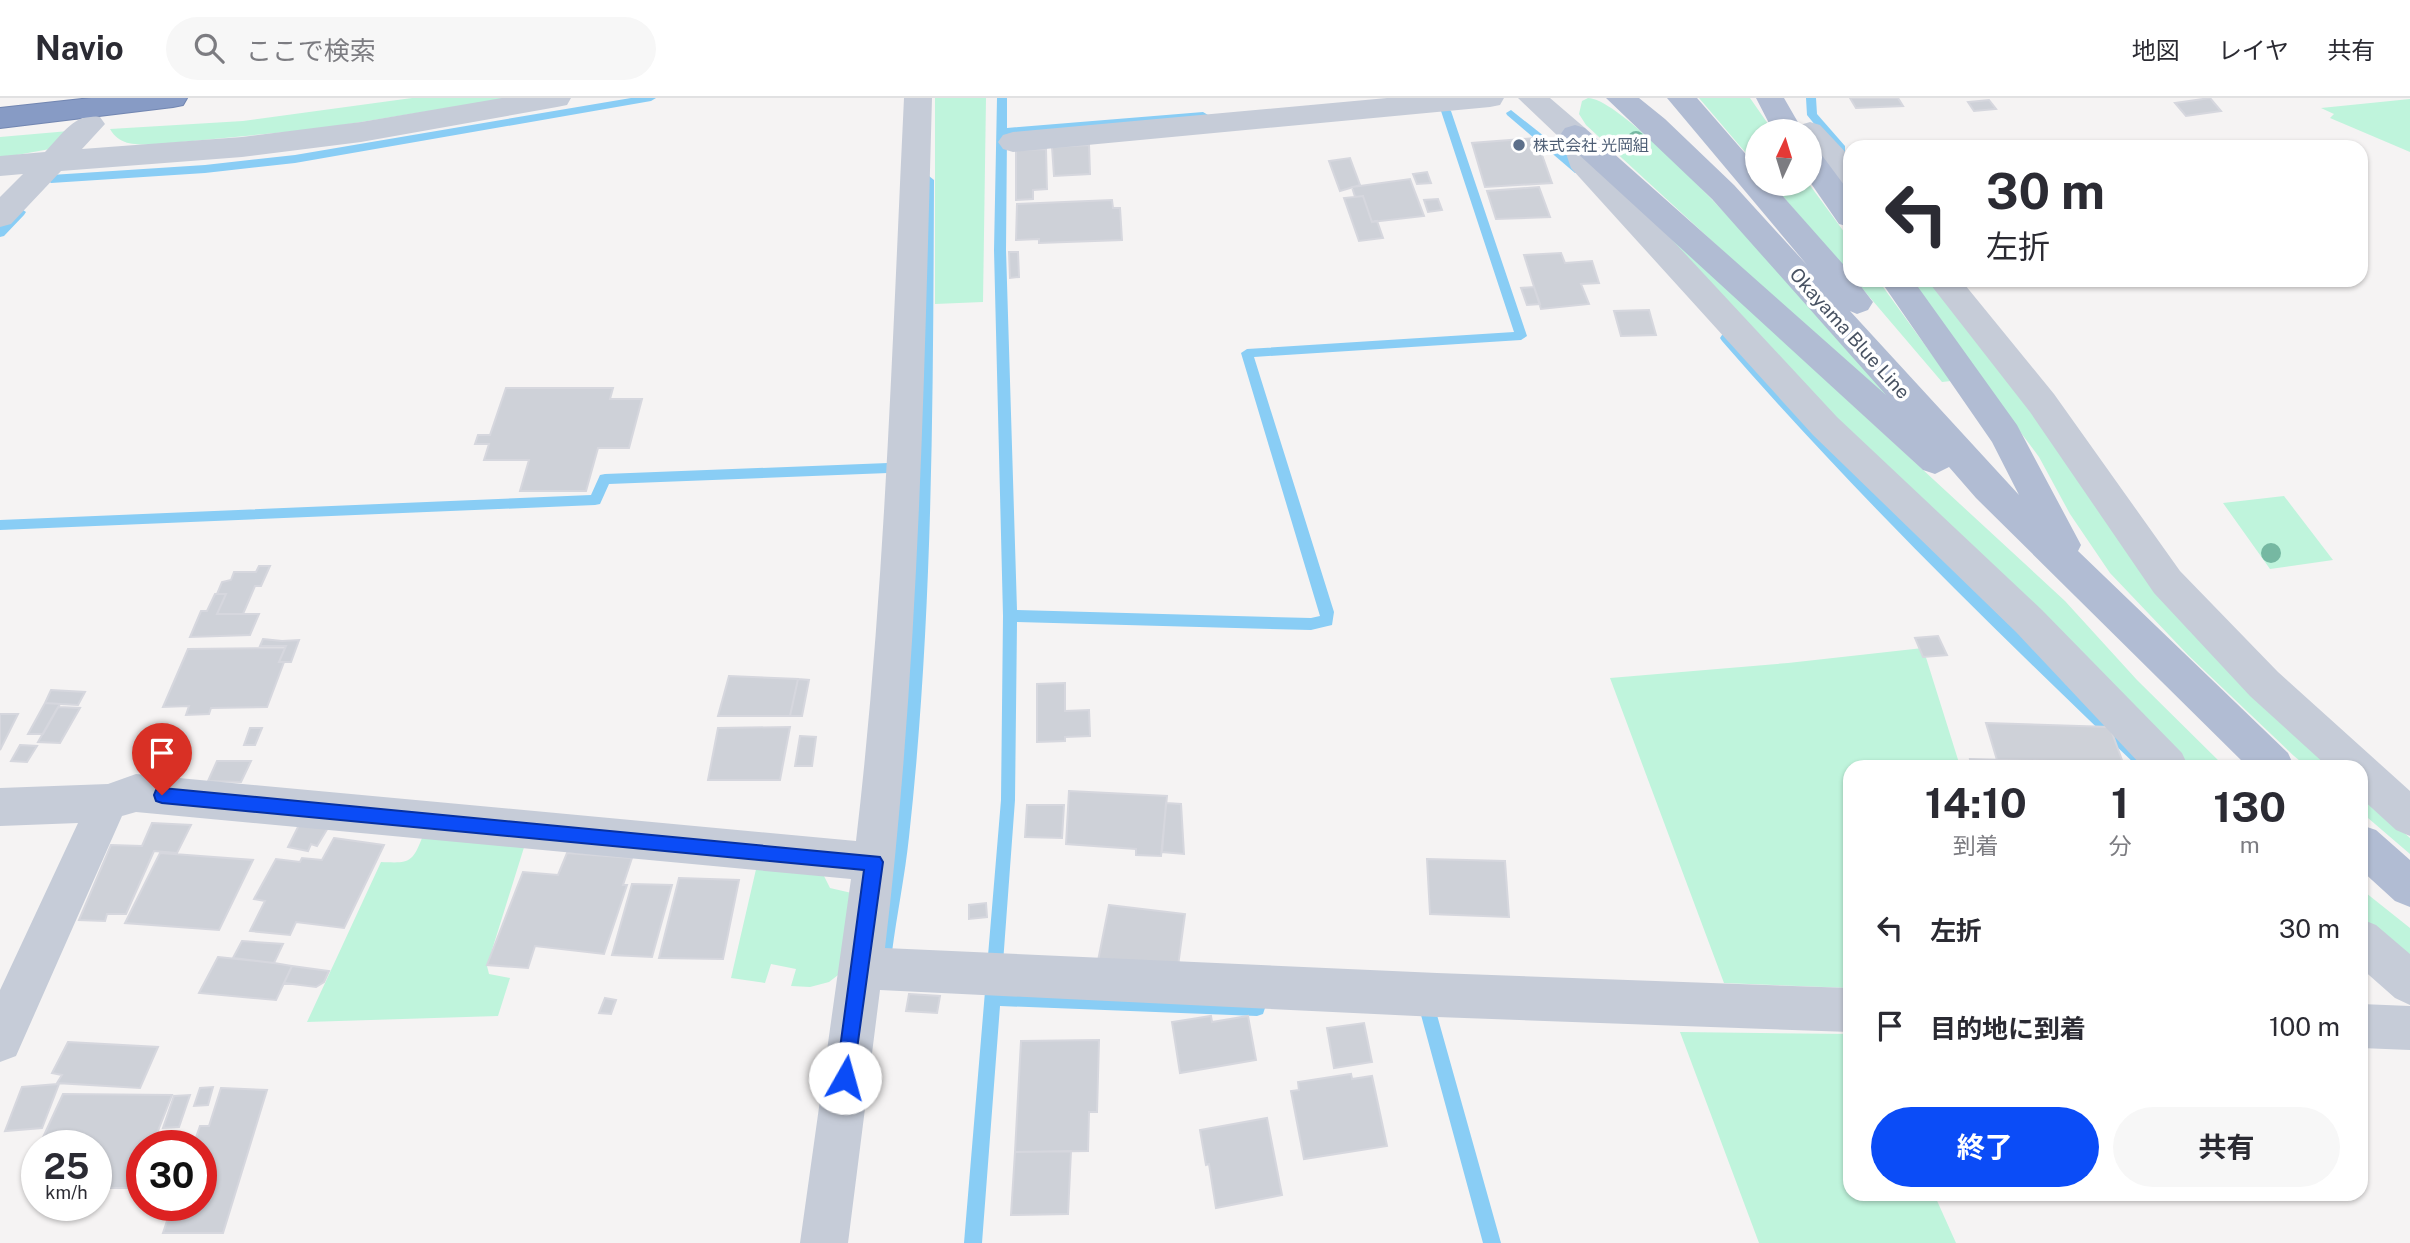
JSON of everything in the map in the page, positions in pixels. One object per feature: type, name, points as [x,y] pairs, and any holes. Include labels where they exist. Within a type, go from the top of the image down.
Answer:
[{"type":"highway","points":[[0,118],[173,98]]},
{"type":"main road","name":"Okayama Blue Line","points":[[1620,98],[1655,126],[1723,192],[1989,488],[2268,760]]},
{"type":"main road","name":"Okayama Blue Line","points":[[1681,98],[1843,287]]},
{"type":"main road","points":[[1770,98],[1781,119]]},
{"type":"main road","points":[[1575,135],[1946,470],[2077,572]]},
{"type":"main road","points":[[1822,178],[1843,206]]},
{"type":"main road","name":"Okayama Blue Line","points":[[1843,287],[1983,444],[2077,572]]},
{"type":"main road","points":[[1901,287],[2005,434],[2077,572]]},
{"type":"main road","points":[[2368,850],[2410,887]]},
{"type":"street","points":[[0,166],[255,146],[361,132],[557,98]]},
{"type":"street","points":[[824,1243],[873,969],[874,862],[890,711],[900,564],[918,98]]},
{"type":"street","points":[[1013,142],[1490,98]]},
{"type":"street","points":[[1532,98],[1575,135],[1582,161],[1825,426],[2029,621],[2162,760]]},
{"type":"street","points":[[1779,98],[1798,119]]},
{"type":"street","points":[[0,216],[90,124]]},
{"type":"street","points":[[1822,146],[1843,168]]},
{"type":"street","points":[[1949,287],[2042,403],[2167,582],[2264,684],[2347,760]]},
{"type":"street","points":[[2368,778],[2410,817]]},
{"type":"street","points":[[0,807],[108,803],[136,793],[874,862]]},
{"type":"street","points":[[0,1040],[108,803]]},
{"type":"street","points":[[2368,946],[2410,983]]},
{"type":"street","points":[[873,969],[1437,996],[1843,1010]]},
{"type":"street","points":[[2368,1026],[2410,1028]]},
{"type":"green space","points":[[412,98],[509,98],[318,129],[150,145],[122,141],[110,129],[243,121]]},
{"type":"green space","points":[[935,98],[986,98],[983,302],[935,304]]},
{"type":"green space","points":[[1588,98],[1613,109],[1649,138],[1693,180],[1892,397],[1885,400],[1586,125],[1579,114],[1582,101]]},
{"type":"green space","points":[[1699,98],[1750,98],[1765,119],[1745,119],[1745,152]]},
{"type":"green space","points":[[2410,99],[2410,152],[2330,118],[2334,114],[2321,108]]},
{"type":"green space","points":[[69,131],[50,149],[0,158],[0,137]]},
{"type":"green space","points":[[1608,172],[1777,335],[2065,601],[2137,680],[2218,760],[2180,760],[2089,667],[1832,420]]},
{"type":"green space","points":[[1782,196],[1818,196],[1843,230],[1843,266]]},
{"type":"green space","points":[[1861,287],[1883,287],[1951,381],[1942,382]]},
{"type":"green space","points":[[1912,287],[1934,287],[2294,733],[2324,760],[2299,760],[2294,756],[2188,655],[2110,573],[2070,514],[2039,457]]},
{"type":"green space","points":[[2284,496],[2333,560],[2270,569],[2223,503]]},
{"type":"green space","points":[[1923,648],[1958,760],[1843,760],[1843,988],[1724,983],[1610,678]]},
{"type":"green space","points":[[2368,799],[2410,838],[2410,854],[2368,818]]},
{"type":"green space","points":[[422,838],[526,841],[487,966],[489,974],[510,978],[498,1016],[307,1022],[381,862],[408,860],[415,853]]},
{"type":"green space","points":[[757,865],[820,868],[830,888],[856,894],[842,972],[829,982],[810,987],[791,986],[796,969],[771,964],[765,983],[731,978]]},
{"type":"green space","points":[[2368,895],[2410,928],[2410,967],[2368,931]]},
{"type":"green space","points":[[1680,1032],[1843,1034],[1843,1201],[1937,1201],[1956,1243],[1759,1243]]},
{"type":"building","points":[[1850,98],[1898,98],[1903,106],[1856,108]]},
{"type":"building","points":[[2210,98],[2221,111],[2186,116],[2175,103]]},
{"type":"building","points":[[1989,100],[1996,109],[1974,111],[1968,102]]},
{"type":"building","points":[[1536,138],[1552,183],[1485,187],[1472,143]]},
{"type":"building","points":[[1089,145],[1090,174],[1054,176],[1052,147]]},
{"type":"building","points":[[1046,149],[1047,189],[1033,190],[1033,199],[1016,200],[1016,150]]},
{"type":"building","points":[[1350,158],[1360,185],[1340,191],[1329,161]]},
{"type":"building","points":[[1427,172],[1431,183],[1417,184],[1413,174]]},
{"type":"building","points":[[1410,179],[1424,216],[1372,222],[1363,196],[1355,197],[1352,187]]},
{"type":"building","points":[[1539,187],[1550,217],[1496,219],[1487,191]]},
{"type":"building","points":[[1363,196],[1372,222],[1377,221],[1383,238],[1359,241],[1344,198]]},
{"type":"building","points":[[1438,199],[1442,210],[1428,212],[1424,200]]},
{"type":"building","points":[[1112,200],[1113,208],[1120,208],[1122,240],[1039,243],[1039,239],[1016,240],[1017,204]]},
{"type":"building","points":[[1009,252],[1018,252],[1019,277],[1010,278]]},
{"type":"building","points":[[1561,253],[1565,263],[1592,261],[1599,283],[1581,284],[1589,304],[1541,309],[1524,255]]},
{"type":"building","points":[[1534,287],[1540,304],[1527,305],[1521,288]]},
{"type":"building","points":[[1649,310],[1656,335],[1621,336],[1614,311]]},
{"type":"building","points":[[506,388],[613,388],[610,399],[642,399],[629,448],[598,448],[586,491],[520,491],[529,460],[484,460],[489,444],[475,444],[478,435],[490,435]]},
{"type":"building","points":[[259,566],[270,566],[261,586],[255,586],[243,614],[217,614],[226,594],[217,594],[222,582],[231,580],[234,572],[256,572]]},
{"type":"building","points":[[215,594],[226,594],[217,614],[259,614],[250,635],[190,637],[201,611],[207,611]]},
{"type":"building","points":[[1938,636],[1947,655],[1923,657],[1915,638]]},
{"type":"building","points":[[263,639],[299,640],[291,662],[279,662],[286,646],[260,646]]},
{"type":"building","points":[[285,648],[279,662],[284,662],[267,707],[211,708],[209,714],[186,715],[189,706],[163,707],[188,649]]},
{"type":"building","points":[[729,676],[798,679],[790,716],[718,716]]},
{"type":"building","points":[[798,679],[809,680],[802,716],[790,716]]},
{"type":"building","points":[[1065,683],[1065,711],[1089,710],[1090,736],[1065,737],[1065,741],[1037,742],[1037,684]]},
{"type":"building","points":[[51,690],[85,692],[78,705],[45,703]]},
{"type":"building","points":[[45,703],[60,704],[43,734],[28,734]]},
{"type":"building","points":[[58,707],[80,708],[60,743],[38,742]]},
{"type":"building","points":[[0,714],[18,714],[0,750]]},
{"type":"building","points":[[1986,723],[2110,727],[2122,760],[1997,760]]},
{"type":"building","points":[[790,727],[780,780],[708,780],[718,728]]},
{"type":"building","points":[[250,728],[262,728],[255,745],[244,745]]},
{"type":"building","points":[[800,736],[816,737],[812,766],[795,766]]},
{"type":"building","points":[[20,745],[37,746],[27,762],[11,761]]},
{"type":"building","points":[[217,761],[251,761],[241,782],[208,781]]},
{"type":"building","points":[[1069,791],[1167,796],[1161,856],[1136,855],[1136,849],[1066,844]]},
{"type":"building","points":[[1166,803],[1181,804],[1184,854],[1162,852]]},
{"type":"building","points":[[1027,805],[1064,805],[1062,838],[1025,837]]},
{"type":"building","points":[[152,823],[191,825],[177,853],[154,851],[126,914],[107,914],[105,921],[79,920],[111,845],[142,846]]},
{"type":"building","points":[[299,825],[329,826],[317,846],[311,844],[308,851],[288,847]]},
{"type":"building","points":[[334,838],[384,845],[344,928],[296,922],[290,935],[250,931],[265,901],[254,899],[276,859],[300,862],[302,858],[322,860]]},
{"type":"building","points":[[160,853],[253,860],[219,930],[125,923]]},
{"type":"building","points":[[567,853],[632,858],[623,885],[627,885],[604,954],[535,946],[528,968],[487,965],[523,872],[558,875]]},
{"type":"building","points":[[1427,859],[1505,861],[1509,917],[1430,914]]},
{"type":"building","points":[[679,878],[739,880],[723,959],[659,958]]},
{"type":"building","points":[[632,884],[672,885],[652,957],[612,955]]},
{"type":"building","points":[[986,903],[987,917],[969,919],[969,905]]},
{"type":"building","points":[[1109,905],[1185,914],[1178,966],[1097,966]]},
{"type":"building","points":[[242,941],[283,944],[274,963],[233,958]]},
{"type":"building","points":[[218,957],[292,966],[276,1000],[199,993]]},
{"type":"building","points":[[292,966],[329,971],[324,982],[316,987],[284,983]]},
{"type":"building","points":[[909,994],[940,996],[937,1013],[906,1011]]},
{"type":"building","points":[[605,998],[616,1000],[611,1014],[599,1013]]},
{"type":"building","points":[[1211,1016],[1212,1022],[1248,1016],[1256,1060],[1180,1073],[1172,1022]]},
{"type":"building","points":[[1364,1023],[1372,1062],[1334,1068],[1327,1028]]},
{"type":"building","points":[[1099,1040],[1097,1112],[1089,1112],[1088,1151],[1015,1152],[1021,1041]]},
{"type":"building","points":[[68,1042],[158,1047],[140,1088],[57,1083],[62,1075],[52,1073]]},
{"type":"building","points":[[1351,1074],[1352,1079],[1372,1076],[1387,1146],[1304,1159],[1291,1091],[1299,1090],[1298,1082]]},
{"type":"building","points":[[59,1084],[42,1128],[5,1131],[22,1087]]},
{"type":"building","points":[[213,1087],[208,1105],[194,1106],[200,1088]]},
{"type":"building","points":[[221,1088],[267,1090],[223,1233],[163,1233],[167,1221],[217,1221],[217,1130],[199,1130],[200,1126],[209,1126]]},
{"type":"building","points":[[63,1094],[172,1095],[158,1130],[126,1130],[126,1188],[112,1188],[112,1130],[46,1130]]},
{"type":"building","points":[[190,1095],[179,1127],[163,1128],[174,1096]]},
{"type":"building","points":[[1267,1118],[1282,1195],[1216,1208],[1200,1130]]},
{"type":"building","points":[[1071,1151],[1068,1214],[1011,1215],[1015,1152]]},
{"type":"waterway","points":[[51,179],[205,169],[295,159],[651,98]]},
{"type":"waterway","points":[[1002,98],[1000,250],[1010,616]]},
{"type":"waterway","points":[[1811,98],[1812,115],[1841,149]]},
{"type":"waterway","points":[[1010,616],[1311,624],[1327,621],[1327,612],[1247,353],[1521,336],[1446,111]]},
{"type":"waterway","points":[[1511,113],[1579,170]]},
{"type":"waterway","points":[[1002,132],[1203,115]]},
{"type":"waterway","points":[[884,952],[901,837],[916,661],[925,421],[929,180]]},
{"type":"waterway","points":[[0,233],[20,212]]},
{"type":"waterway","points":[[1726,338],[1878,504],[2140,760]]},
{"type":"waterway","points":[[0,525],[595,500],[605,479],[888,468]]},
{"type":"waterway","points":[[973,1243],[1008,800],[1010,616]]},
{"type":"waterway","points":[[993,998],[1257,1008]]},
{"type":"waterway","points":[[1429,1015],[1492,1243]]},
{"type":"place","name":"株式会社 光岡組","points":[[1519,145]]},
{"type":"route","points":[[162,795],[874,862],[845,1078]]}]
